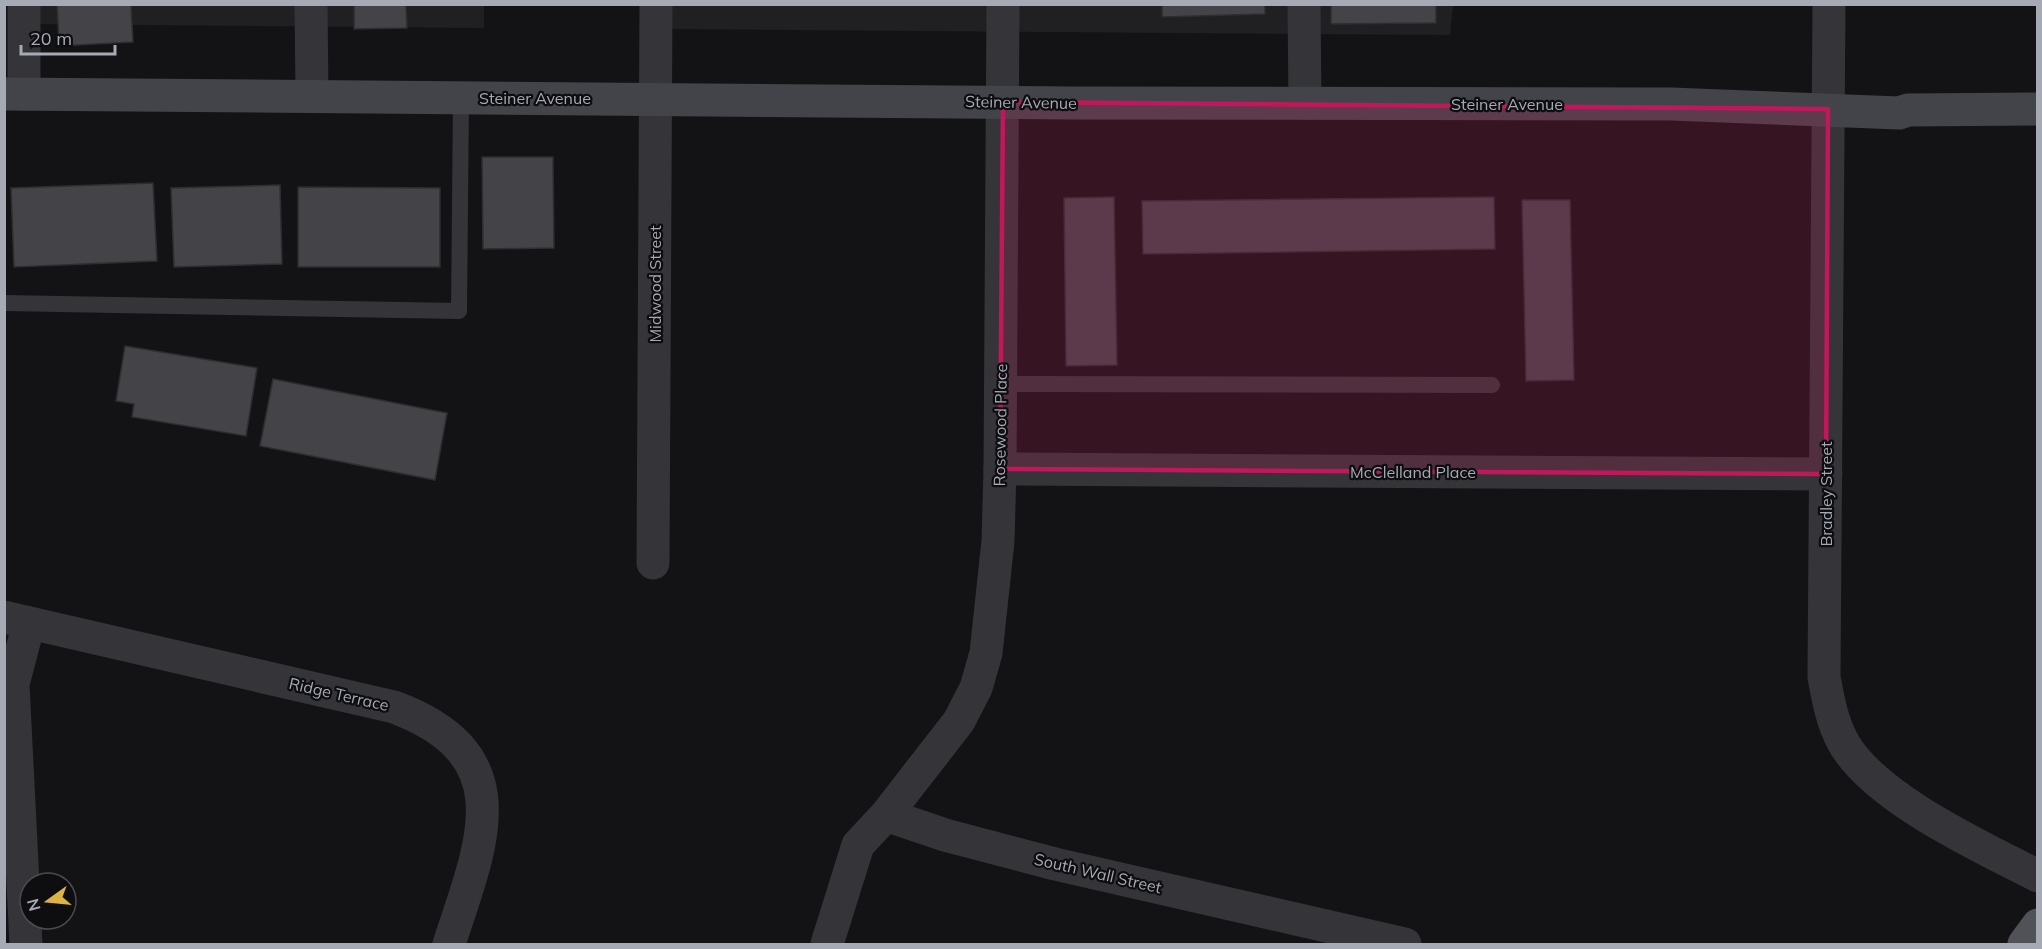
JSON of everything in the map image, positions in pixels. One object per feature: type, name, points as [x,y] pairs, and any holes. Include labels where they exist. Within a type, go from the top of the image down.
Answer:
[{"type":"street","points":[[14,94],[24,4]]},
{"type":"street","points":[[311,4],[312,96]]},
{"type":"street","name":"Midwood Street","points":[[653,562],[656,4]]},
{"type":"street","name":"Rosewood Place","points":[[886,815],[959,722],[976,688],[988,642],[998,541],[1000,469],[1003,4]]},
{"type":"street","points":[[1304,4],[1305,103]]},
{"type":"street","name":"Bradley Street","points":[[1829,4],[1824,677],[1829,708],[1843,742],[1872,775],[1918,810],[1956,834],[2037,876]]},
{"type":"street","name":"Steiner Avenue","points":[[14,94],[1003,102],[1671,104],[1899,112],[1908,110],[2037,109]]},
{"type":"street","name":"McClelland Place","points":[[1000,469],[1826,474]]},
{"type":"street","points":[[17,620],[13,684],[26,945]]},
{"type":"street","name":"Ridge Terrace","points":[[17,620],[394,707],[418,716],[449,736],[468,756],[479,781],[484,808],[483,830],[449,945]]},
{"type":"street","points":[[826,945],[858,845],[886,815]]},
{"type":"street","name":"South Wall Street","points":[[886,815],[945,835],[1055,864],[1406,945]]},
{"type":"lane","points":[[4,303],[459,311],[461,98]]},
{"type":"lane","points":[[1000,384],[1492,385]]},
{"type":"highlighted area","points":[[1003,102],[1828,109],[1826,474],[1000,469]]},
{"type":"shaded area","points":[[24,4],[484,5],[484,28],[23,24]]},
{"type":"shaded area","points":[[658,4],[1453,5],[1450,35],[658,29]]},
{"type":"building","points":[[57,4],[131,4],[133,42],[59,46]]},
{"type":"building","points":[[354,4],[406,4],[407,28],[354,29]]},
{"type":"building","points":[[1162,4],[1265,4],[1265,14],[1162,17]]},
{"type":"building","points":[[1331,4],[1436,4],[1436,23],[1331,24]]},
{"type":"building","points":[[482,157],[553,157],[554,248],[483,249]]},
{"type":"building","points":[[153,183],[157,261],[14,267],[11,188]]},
{"type":"building","points":[[280,185],[282,264],[174,267],[171,188]]},
{"type":"building","points":[[298,187],[440,188],[440,267],[298,267]]},
{"type":"building","points":[[1114,197],[1117,365],[1066,366],[1064,198]]},
{"type":"building","points":[[1494,197],[1495,249],[1143,254],[1142,201]]},
{"type":"building","points":[[1522,200],[1570,200],[1574,380],[1526,381]]},
{"type":"building","points":[[125,346],[257,368],[246,436],[132,417],[134,404],[116,401]]},
{"type":"building","points":[[273,379],[447,413],[435,480],[260,446]]}]
